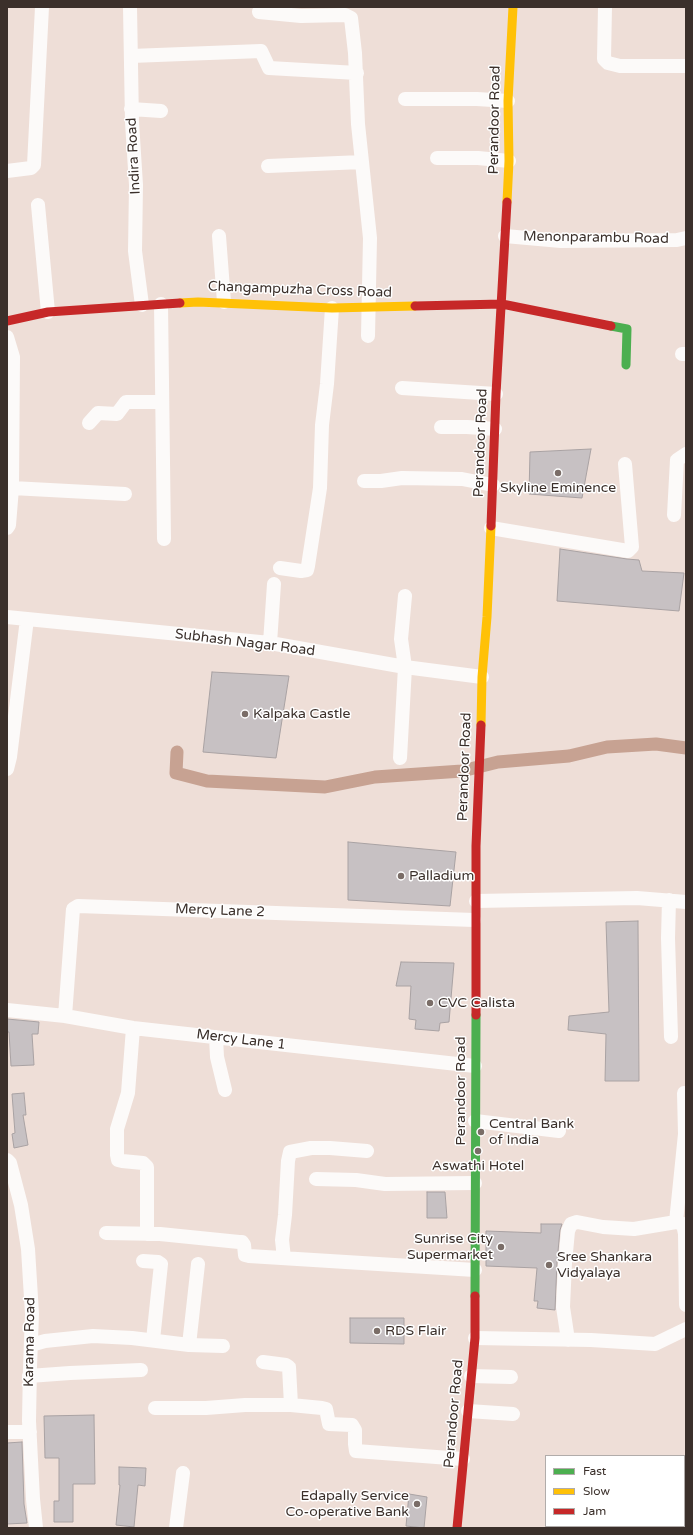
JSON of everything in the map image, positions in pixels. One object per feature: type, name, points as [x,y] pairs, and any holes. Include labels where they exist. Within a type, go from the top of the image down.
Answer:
[{"type":"main road","name":"Perandoor Road","points":[[457,1528],[475,1338],[474,920],[476,901],[476,846],[481,747],[482,676],[487,617],[496,394],[509,161],[508,101],[513,7]]},
{"type":"main road","name":"Changampuzha Cross Road","points":[[7,321],[48,312],[198,302],[332,308],[502,304],[524,310],[627,329],[626,365]]},
{"type":"street","points":[[7,171],[31,168],[34,165],[42,7]]},
{"type":"street","name":"Indira Road","points":[[130,7],[131,109],[136,185],[135,251],[142,305]]},
{"type":"street","points":[[605,7],[604,59],[608,63],[620,66],[686,66]]},
{"type":"street","points":[[259,12],[301,16],[344,15],[351,18],[357,73],[358,124],[370,238],[368,336]]},
{"type":"street","points":[[131,56],[261,51],[269,68],[357,73]]},
{"type":"street","points":[[405,100],[477,99],[508,101]]},
{"type":"street","points":[[131,109],[161,111]]},
{"type":"street","points":[[437,158],[478,158],[509,161]]},
{"type":"street","points":[[268,166],[362,162]]},
{"type":"street","points":[[38,205],[48,312]]},
{"type":"street","points":[[219,236],[224,302]]},
{"type":"street","name":"Menonparambu Road","points":[[505,236],[561,241],[677,240],[686,238]]},
{"type":"street","points":[[161,304],[161,402],[164,539]]},
{"type":"street","points":[[280,568],[307,570],[308,566],[320,488],[322,425],[328,384],[332,308]]},
{"type":"street","points":[[7,337],[13,356],[12,488],[9,525],[7,528]]},
{"type":"street","points":[[402,388],[432,388],[496,394]]},
{"type":"street","points":[[90,423],[98,413],[117,414],[126,402],[161,402]]},
{"type":"street","points":[[441,427],[495,429]]},
{"type":"street","points":[[674,515],[678,460],[686,454]]},
{"type":"street","points":[[491,528],[628,551],[632,547],[625,464]]},
{"type":"street","points":[[364,481],[381,481],[402,478],[462,478],[493,485]]},
{"type":"street","points":[[12,488],[125,494]]},
{"type":"street","points":[[270,643],[274,584]]},
{"type":"street","points":[[400,758],[405,667],[401,639],[405,596]]},
{"type":"street","name":"Subhash Nagar Road","points":[[7,617],[270,643],[405,667],[482,676]]},
{"type":"street","points":[[7,769],[10,757],[12,697],[27,619]]},
{"type":"street","points":[[476,901],[637,898],[686,902]]},
{"type":"street","points":[[669,900],[668,938],[671,1037]]},
{"type":"street","name":"Mercy Lane 2","points":[[65,1016],[73,909],[78,906],[474,920]]},
{"type":"street","name":"Mercy Lane 1","points":[[7,1010],[65,1016],[133,1028],[475,1066]]},
{"type":"street","points":[[133,1028],[128,1093],[117,1129],[117,1155],[118,1160],[143,1162],[147,1167],[147,1234]]},
{"type":"street","points":[[216,1037],[217,1057],[225,1090]]},
{"type":"street","points":[[676,1222],[685,1134],[684,1093]]},
{"type":"street","points":[[475,1121],[559,1131]]},
{"type":"street","points":[[284,1258],[282,1240],[290,1152],[311,1148],[367,1151]]},
{"type":"street","name":"Karama Road","points":[[7,1160],[10,1163],[21,1205],[28,1249],[32,1314],[29,1376],[30,1432],[36,1528]]},
{"type":"street","points":[[316,1179],[356,1180],[385,1184],[475,1183]]},
{"type":"street","points":[[568,1340],[563,1307],[563,1288],[568,1231],[571,1224],[576,1222],[603,1227],[634,1228],[676,1222],[683,1224],[685,1234],[686,1305]]},
{"type":"street","points":[[106,1233],[147,1234],[242,1242],[244,1245],[245,1255],[475,1270]]},
{"type":"street","points":[[143,1261],[158,1262],[162,1264],[153,1340]]},
{"type":"street","points":[[189,1345],[198,1264]]},
{"type":"street","points":[[475,1338],[655,1344],[686,1329]]},
{"type":"street","points":[[31,1344],[93,1336],[153,1340],[189,1345],[223,1346]]},
{"type":"street","points":[[263,1362],[286,1365],[289,1367],[291,1405]]},
{"type":"street","points":[[29,1376],[141,1370]]},
{"type":"street","points":[[471,1376],[511,1377]]},
{"type":"street","points":[[155,1408],[291,1405],[326,1409],[328,1424],[352,1425],[355,1430],[356,1451],[463,1459]]},
{"type":"street","points":[[468,1411],[513,1414]]},
{"type":"street","points":[[7,1432],[30,1432]]},
{"type":"street","points":[[176,1528],[183,1473]]},
{"type":"shaded area","points":[[545,1527],[630,1527],[630,1528]]},
{"type":"building","name":"Skyline Eminence","points":[[591,449],[582,498],[529,494],[530,452]]},
{"type":"building","points":[[560,549],[639,560],[642,571],[684,573],[679,611],[557,601]]},
{"type":"building","name":"Kalpaka Castle","points":[[212,672],[289,676],[276,758],[203,752]]},
{"type":"building","name":"Palladium","points":[[348,842],[456,852],[450,906],[348,900]]},
{"type":"building","points":[[638,921],[639,1081],[605,1081],[606,1034],[568,1030],[569,1016],[609,1012],[606,922]]},
{"type":"building","name":"CVC Calista","points":[[401,962],[454,963],[449,1022],[440,1023],[439,1031],[415,1029],[416,1020],[409,1019],[411,986],[396,986]]},
{"type":"building","points":[[7,1019],[39,1022],[38,1034],[32,1034],[34,1065],[11,1066]]},
{"type":"building","points":[[24,1093],[26,1115],[23,1115],[28,1145],[14,1148],[12,1134],[15,1133],[12,1094]]},
{"type":"building","points":[[427,1192],[445,1192],[447,1218],[427,1218]]},
{"type":"building","points":[[541,1224],[562,1224],[560,1230],[557,1262],[555,1310],[537,1308],[538,1301],[534,1301],[537,1268],[486,1266],[486,1231],[541,1233]]},
{"type":"building","name":"RDS Flair","points":[[350,1318],[404,1318],[404,1344],[350,1343]]},
{"type":"building","points":[[94,1415],[95,1484],[73,1484],[73,1522],[54,1522],[54,1501],[59,1501],[59,1458],[45,1458],[44,1416]]},
{"type":"building","points":[[22,1442],[24,1504],[27,1523],[7,1524],[7,1443]]},
{"type":"building","points":[[119,1467],[146,1468],[145,1486],[138,1485],[134,1527],[116,1525],[120,1485]]},
{"type":"building","points":[[409,1494],[427,1497],[424,1528],[406,1526]]},
{"type":"waterway","points":[[177,752],[176,773],[207,781],[325,787],[375,777],[462,771],[498,762],[569,756],[607,747],[656,744],[686,748]]},
{"type":"traffic: fast","points":[[611,326],[627,329],[626,365]]},
{"type":"traffic: fast","points":[[475,1296],[476,1015]]},
{"type":"traffic: slow","points":[[507,202],[509,161],[508,101],[513,7]]},
{"type":"traffic: slow","points":[[180,303],[198,302],[332,308],[415,306]]},
{"type":"traffic: slow","points":[[481,725],[482,677],[487,617],[491,526]]},
{"type":"traffic: jam","points":[[491,526],[496,394],[507,202]]},
{"type":"traffic: jam","points":[[7,321],[48,312],[180,303]]},
{"type":"traffic: jam","points":[[415,306],[502,304],[611,326]]},
{"type":"traffic: jam","points":[[476,1015],[476,846],[481,725]]},
{"type":"traffic: jam","points":[[457,1528],[475,1338],[475,1296]]},
{"type":"place","name":"Skyline Eminence","points":[[558,473]]},
{"type":"place","name":"Kalpaka Castle","points":[[245,714]]},
{"type":"place","name":"Palladium","points":[[401,876]]},
{"type":"place","name":"CVC Calista","points":[[430,1003]]},
{"type":"place","name":"Central Bank of India","points":[[481,1132]]},
{"type":"place","name":"Aswathi Hotel","points":[[478,1151]]},
{"type":"place","name":"Sunrise City Supermarket","points":[[501,1247]]},
{"type":"place","name":"Sree Shankara Vidyalaya","points":[[549,1265]]},
{"type":"place","name":"RDS Flair","points":[[377,1331]]},
{"type":"place","name":"Edapally Service Co-operative Bank","points":[[417,1504]]}]
